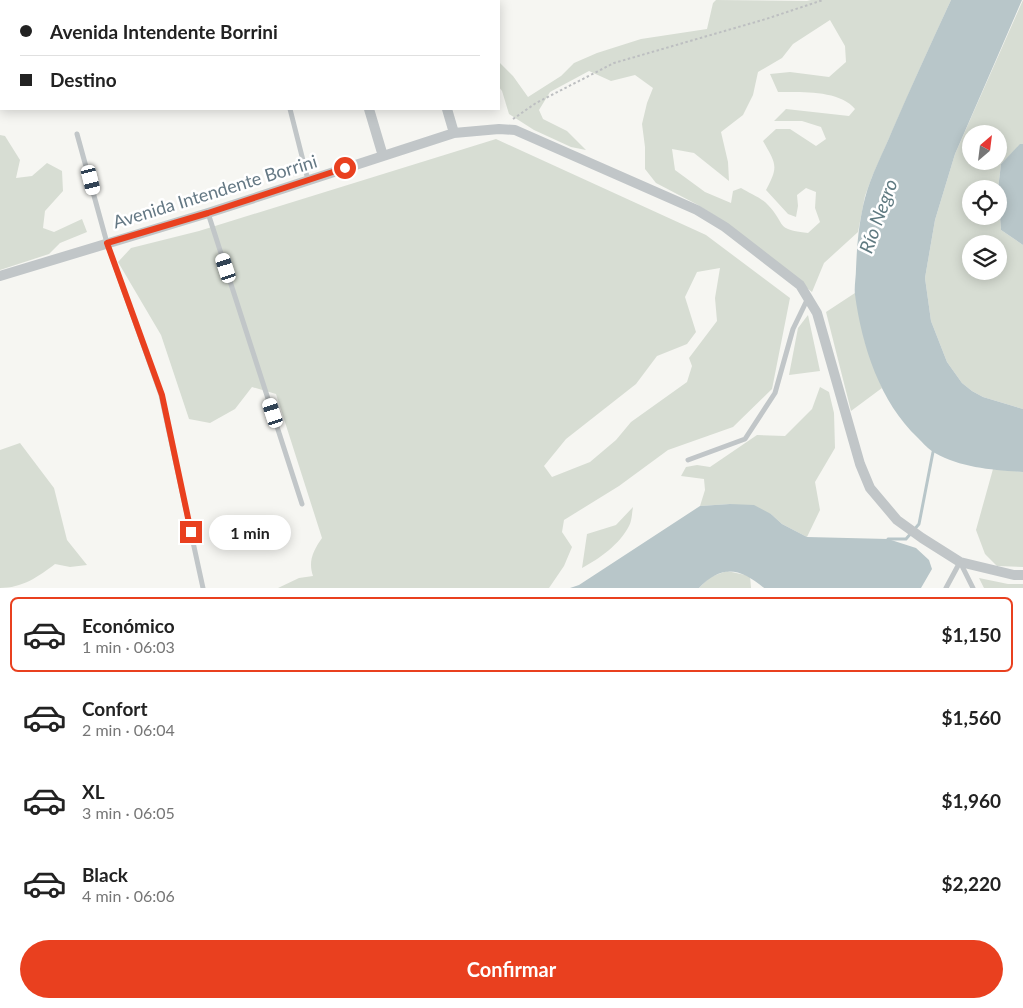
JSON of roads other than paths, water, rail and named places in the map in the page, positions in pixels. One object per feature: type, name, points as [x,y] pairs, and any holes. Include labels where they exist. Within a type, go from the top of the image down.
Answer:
[{"type":"street","points":[[368,110],[383,156]]},
{"type":"street","points":[[447,110],[454,133]]},
{"type":"street","name":"Avenida Intendente Borrini","points":[[0,276],[208,213],[454,133],[499,129],[515,130],[696,210],[732,233],[800,285],[817,312],[860,464],[870,488],[897,520],[960,562],[1014,575],[1023,575]]},
{"type":"lane","points":[[290,110],[308,181]]},
{"type":"lane","points":[[77,134],[107,243],[162,395],[203,588]]},
{"type":"lane","points":[[208,213],[302,504]]},
{"type":"lane","points":[[688,460],[745,438],[774,393],[793,329],[808,297]]},
{"type":"lane","points":[[946,588],[960,562]]},
{"type":"lane","points":[[960,562],[973,588]]},
{"type":"water","name":"Río Negro","points":[[951,0],[1022,0],[968,125],[962,125],[962,138],[955,154],[935,220],[925,278],[931,321],[947,362],[962,383],[983,397],[1023,409],[1023,472],[967,465],[945,458],[926,446],[893,408],[875,372],[862,334],[855,285],[863,207],[874,172]]},
{"type":"water","points":[[1020,144],[1023,144],[1023,245],[1001,230],[1001,225],[1007,225],[1007,180],[999,180],[1000,170],[1008,170],[1008,157]]},
{"type":"water","points":[[754,505],[771,514],[782,524],[807,537],[888,539],[916,548],[929,560],[932,569],[921,588],[764,588],[747,576],[739,573],[723,572],[707,580],[699,588],[570,588],[579,585],[700,506]]},
{"type":"waterway","points":[[888,539],[906,539],[919,524],[933,452]]}]
